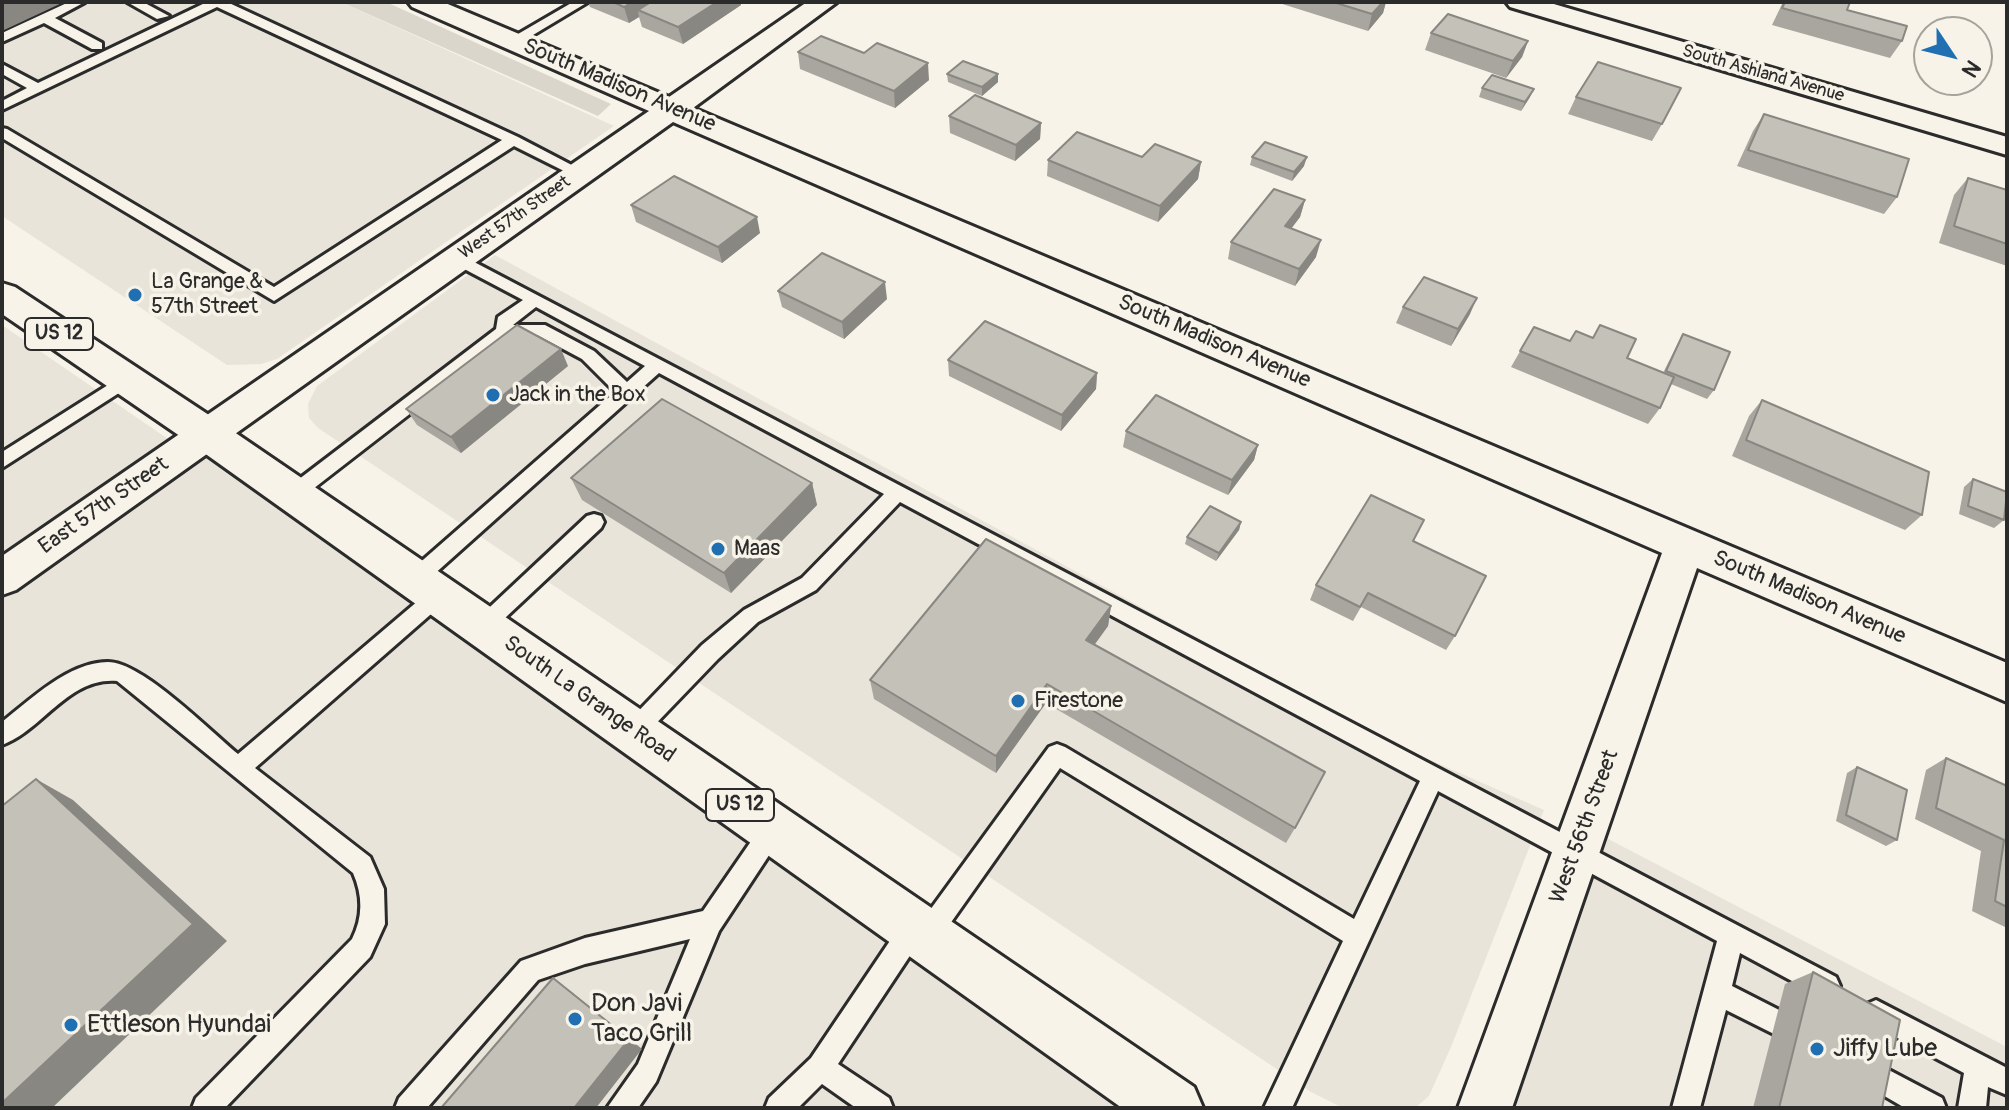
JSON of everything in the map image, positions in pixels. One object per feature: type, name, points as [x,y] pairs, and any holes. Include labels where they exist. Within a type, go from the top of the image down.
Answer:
[{"type":"main road","name":"South La Grange Road","points":[[2,296],[207,434],[1173,1108]]},
{"type":"street","name":"South Madison Avenue","points":[[421,2],[2007,683]]},
{"type":"street","name":"West 57th Street","points":[[207,434],[824,2]]},
{"type":"street","name":"South Ashland Avenue","points":[[1519,2],[2007,146]]},
{"type":"street","name":"East 57th Street","points":[[2,578],[207,434]]},
{"type":"street","name":"West 56th Street","points":[[1485,1108],[1685,545]]},
{"type":"lane","points":[[2,38],[79,2]]},
{"type":"lane","points":[[133,2],[162,16]]},
{"type":"lane","points":[[2,106],[217,2],[579,173]]},
{"type":"lane","points":[[513,41],[582,2]]},
{"type":"lane","points":[[44,18],[97,46]]},
{"type":"lane","points":[[2,68],[38,89]]},
{"type":"lane","points":[[2,132],[274,295],[513,140]]},
{"type":"lane","points":[[457,258],[2007,1082]]},
{"type":"lane","points":[[505,331],[504,321],[535,300]]},
{"type":"lane","points":[[293,494],[505,331],[539,329],[588,355],[625,391]]},
{"type":"lane","points":[[238,768],[625,391],[657,365]]},
{"type":"lane","points":[[2,461],[127,379]]},
{"type":"lane","points":[[634,731],[710,652],[751,616],[809,584],[898,492]]},
{"type":"lane","points":[[483,626],[594,522]]},
{"type":"lane","points":[[2,735],[62,689],[94,673],[118,672],[136,681],[238,768],[362,865],[372,889],[373,924],[361,948],[206,1108]]},
{"type":"lane","points":[[779,1108],[820,1067],[1057,754],[1358,936]]},
{"type":"lane","points":[[1278,1108],[1434,776]]},
{"type":"lane","points":[[621,1108],[647,1073],[710,922],[773,829]]},
{"type":"lane","points":[[409,1108],[530,970],[585,951],[710,922]]},
{"type":"lane","points":[[1686,1108],[1731,936]]},
{"type":"lane","points":[[1718,992],[1776,1022]]},
{"type":"lane","points":[[1972,1108],[1978,1066]]},
{"type":"lane","points":[[820,1067],[879,1108]]},
{"type":"lane","points":[[1860,1067],[1932,1108]]},
{"type":"shaded area","points":[[2,2],[341,2],[614,126],[277,359],[261,364],[227,365],[2,216]]},
{"type":"shaded area","points":[[341,2],[386,2],[611,104],[598,116]]},
{"type":"shaded area","points":[[495,255],[1387,741],[1544,810],[1429,1096],[1415,1108],[1343,1108],[1311,1092],[318,428],[309,418],[308,404],[317,386]]},
{"type":"shaded area","points":[[2,325],[171,441],[2,560]]},
{"type":"shaded area","points":[[202,450],[635,764],[1128,1108],[2,1108],[2,591]]},
{"type":"shaded area","points":[[1591,830],[2007,1047],[2007,1108],[1498,1108]]},
{"type":"building","points":[[613,2],[632,2],[624,7]]},
{"type":"building","points":[[651,2],[717,2],[678,27],[638,10]]},
{"type":"building","points":[[1333,2],[1383,2],[1372,14]]},
{"type":"building","points":[[1785,2],[1850,2],[1847,10],[1907,26],[1902,41],[1782,8]]},
{"type":"building","points":[[1448,14],[1528,41],[1513,61],[1431,33]]},
{"type":"building","points":[[821,36],[864,53],[877,43],[928,63],[894,91],[798,52]]},
{"type":"building","points":[[963,61],[998,74],[982,87],[947,74]]},
{"type":"building","points":[[1598,62],[1681,88],[1662,124],[1576,97]]},
{"type":"building","points":[[1492,75],[1534,89],[1525,102],[1482,88]]},
{"type":"building","points":[[975,95],[1041,123],[1016,145],[949,116]]},
{"type":"building","points":[[1764,114],[1909,159],[1897,197],[1748,150]]},
{"type":"building","points":[[1077,132],[1142,157],[1155,144],[1201,162],[1160,206],[1048,160]]},
{"type":"building","points":[[1265,142],[1307,157],[1294,172],[1252,157]]},
{"type":"building","points":[[674,176],[757,217],[718,247],[631,205]]},
{"type":"building","points":[[1968,178],[2007,190],[2007,244],[1954,226]]},
{"type":"building","points":[[1274,189],[1305,200],[1285,226],[1321,240],[1299,269],[1231,242]]},
{"type":"building","points":[[822,253],[885,282],[842,322],[778,291]]},
{"type":"building","points":[[1424,277],[1477,298],[1458,329],[1403,307]]},
{"type":"building","points":[[985,321],[1097,373],[1062,415],[948,360]]},
{"type":"building","points":[[517,325],[561,349],[451,437],[406,409]]},
{"type":"building","points":[[1600,325],[1636,339],[1627,358],[1674,377],[1660,408],[1520,351],[1534,327],[1570,341],[1576,331],[1593,338]]},
{"type":"building","points":[[1683,334],[1730,352],[1714,390],[1666,371]]},
{"type":"building","points":[[1156,395],[1258,445],[1232,480],[1126,431]]},
{"type":"building","name":"Maas","points":[[662,399],[812,483],[724,573],[571,478]]},
{"type":"building","points":[[1762,400],[1929,472],[1922,515],[1746,440]]},
{"type":"building","points":[[1973,479],[2007,492],[2004,520],[1968,506]]},
{"type":"building","points":[[1371,495],[1424,520],[1413,541],[1486,576],[1455,636],[1368,593],[1360,607],[1316,585]]},
{"type":"building","points":[[1210,506],[1241,522],[1219,553],[1187,537]]},
{"type":"building","name":"Firestone","points":[[986,539],[1111,606],[1086,640],[1325,772],[1295,828],[1047,684],[996,756],[870,680]]},
{"type":"building","points":[[1946,758],[2007,786],[2007,907],[1995,901],[2004,840],[1936,808]]},
{"type":"building","points":[[1857,767],[1907,790],[1897,840],[1846,815]]},
{"type":"building","name":"Ettleson Hyundai","points":[[36,779],[193,924],[2,1103],[2,806]]},
{"type":"building","points":[[1813,972],[1900,1020],[1882,1108],[1779,1108]]},
{"type":"building","name":"Don Javi Taco Grill","points":[[553,978],[629,1039],[574,1108],[441,1108]]},
{"type":"place","name":"La Grange & 57th Street","points":[[135,295]]},
{"type":"place","name":"Jack in the Box","points":[[493,395]]},
{"type":"place","name":"Maas","points":[[718,549]]},
{"type":"place","name":"Firestone","points":[[1018,701]]},
{"type":"place","name":"Don Javi Taco Grill","points":[[575,1019]]},
{"type":"place","name":"Ettleson Hyundai","points":[[71,1025]]},
{"type":"place","name":"Jiffy Lube","points":[[1817,1049]]}]
